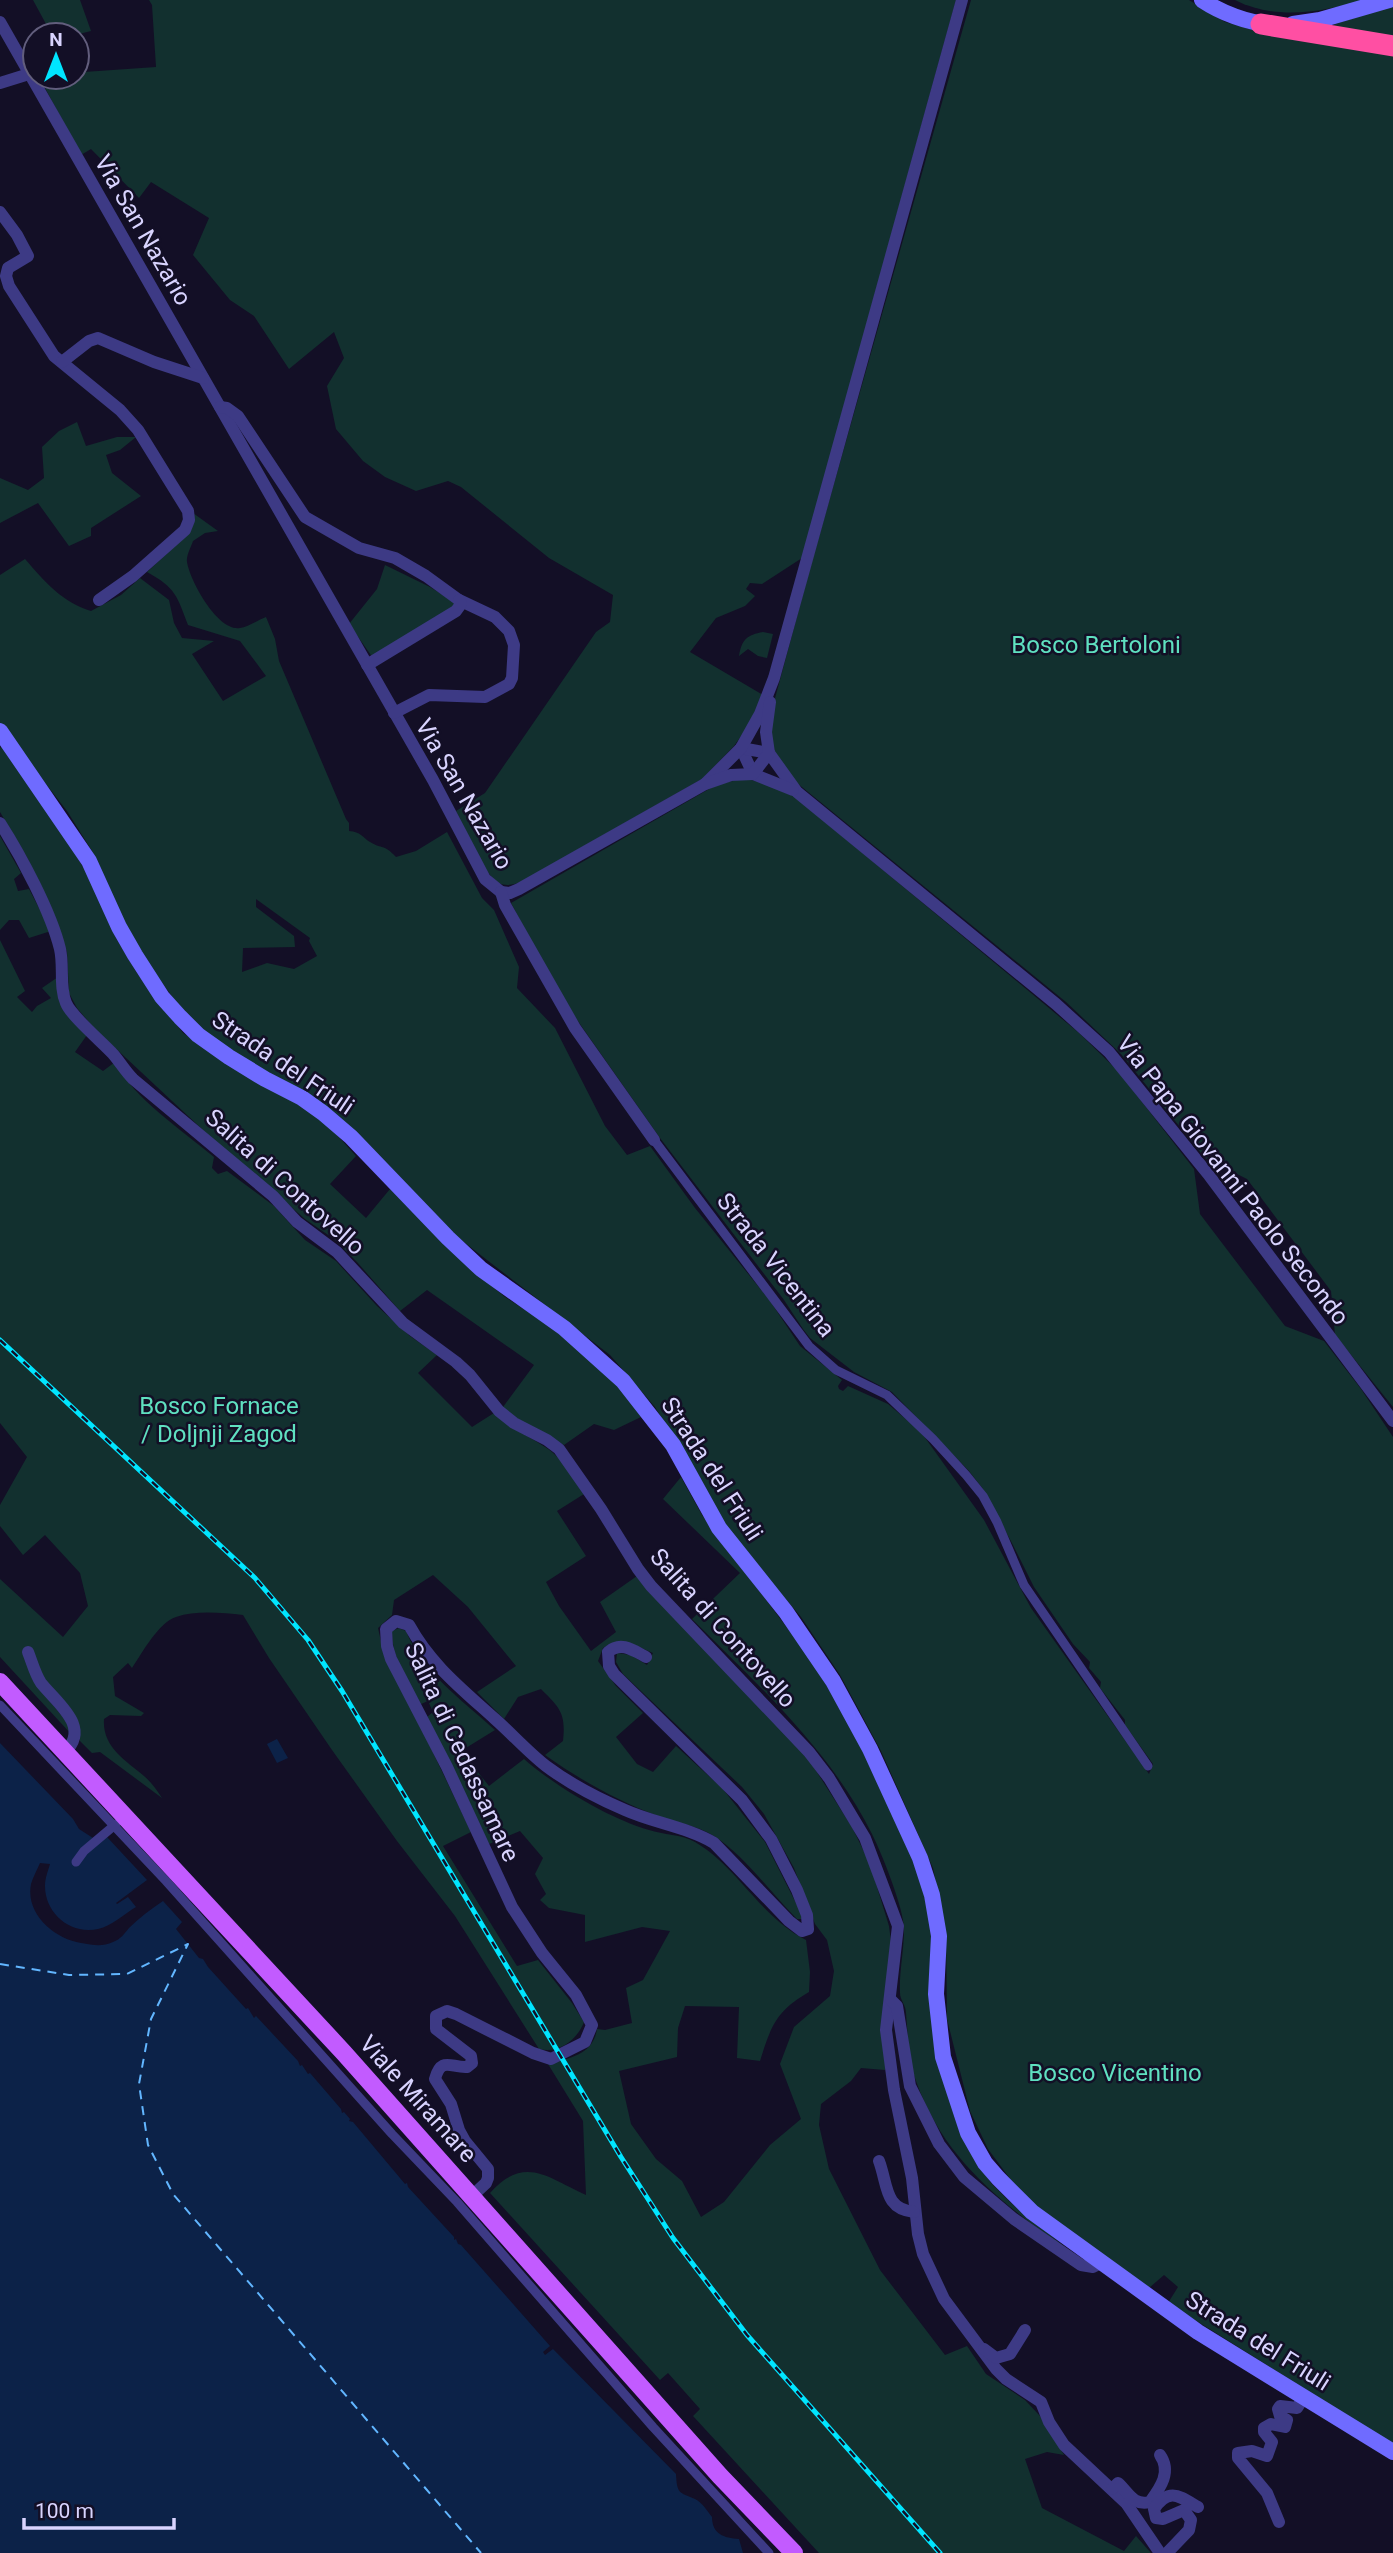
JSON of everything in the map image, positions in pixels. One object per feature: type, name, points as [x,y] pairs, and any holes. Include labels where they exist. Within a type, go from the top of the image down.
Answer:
[{"type":"highway","points":[[1261,24],[1393,46]]},
{"type":"main road","points":[[1202,0],[1261,24],[1297,24],[1320,20],[1389,0]]},
{"type":"main road","name":"Strada del Friuli","points":[[0,731],[89,861],[135,956],[162,997],[180,1017],[198,1035],[229,1057],[323,1113],[351,1137],[481,1269],[564,1328],[623,1381],[673,1445],[719,1528],[786,1612],[833,1681],[870,1749],[920,1858],[932,1895],[939,1936],[936,1994],[943,2057],[957,2103],[976,2148],[1013,2194],[1032,2212],[1198,2332],[1393,2452]]},
{"type":"main road","name":"Viale Miramare","points":[[0,1682],[335,2043],[720,2476],[794,2553]]},
{"type":"street","points":[[705,784],[741,748],[760,715],[774,678],[962,0]]},
{"type":"street","name":"Via San Nazario","points":[[0,22],[21,60]]},
{"type":"street","points":[[0,83],[21,76]]},
{"type":"street","name":"Via San Nazario","points":[[39,91],[367,665],[485,878],[501,892]]},
{"type":"street","points":[[0,212],[28,256],[8,268],[7,282],[47,347],[78,378],[120,410],[138,430],[189,516],[185,530],[134,576],[99,600]]},
{"type":"street","points":[[62,362],[92,339],[98,338],[154,362],[203,378]]},
{"type":"street","name":"Via San Nazario","points":[[220,408],[227,408],[238,416],[305,517],[359,548],[395,558],[459,600],[495,617],[509,631],[514,645],[509,684],[485,697],[429,695],[394,713]]},
{"type":"street","points":[[367,665],[456,611],[461,604],[459,600]]},
{"type":"street","points":[[753,774],[769,753],[766,732],[774,678]]},
{"type":"street","points":[[741,748],[769,753]]},
{"type":"street","points":[[741,748],[753,774]]},
{"type":"street","name":"Via Papa Giovanni Paolo Secondo","points":[[769,753],[797,792],[1056,1004],[1109,1052],[1208,1174],[1393,1421]]},
{"type":"street","points":[[501,892],[519,890],[705,784],[731,775],[753,774]]},
{"type":"street","name":"Via Papa Giovanni Paolo Secondo","points":[[753,774],[797,792]]},
{"type":"street","name":"Salita di Contovello","points":[[0,823],[54,930],[60,951],[64,997],[73,1014],[133,1079],[273,1196],[297,1222],[337,1252],[404,1323],[456,1362],[499,1411],[513,1423],[559,1449],[651,1586],[755,1694],[829,1778],[865,1838],[898,1926],[886,2030],[894,2090],[912,2178],[915,2212],[921,2244],[931,2274],[944,2299],[981,2350],[1006,2379],[1041,2402],[1049,2423],[1064,2445],[1126,2503],[1160,2553]]},
{"type":"street","name":"Strada Vicentina","points":[[501,892],[505,905],[575,1028],[654,1140],[809,1346],[836,1370],[887,1395],[933,1438],[983,1496],[1024,1585],[1148,1766]]},
{"type":"street","name":"Salita di Cedassamare","points":[[472,2196],[486,2183],[488,2169],[458,2130],[451,2104],[435,2079],[441,2066],[447,2063],[467,2067],[472,2063],[471,2056],[436,2029],[436,2015],[447,2011],[456,2014],[533,2053],[551,2059],[585,2042],[592,2025],[576,1995],[541,1953],[512,1907],[447,1767],[391,1659],[386,1629],[396,1621],[410,1625],[423,1649],[441,1671],[547,1766],[582,1790],[630,1813],[649,1821],[699,1834],[714,1843],[789,1921],[802,1931],[808,1928],[807,1915],[797,1890],[771,1839],[742,1800],[614,1674],[607,1658],[608,1652],[621,1645],[646,1657]]},
{"type":"street","points":[[28,1652],[39,1680],[73,1724],[75,1742],[65,1752]]},
{"type":"street","points":[[0,1705],[115,1825],[395,2132],[769,2553]]},
{"type":"street","points":[[76,1862],[84,1851],[115,1825]]},
{"type":"street","name":"Strada del Friuli","points":[[891,2000],[897,2006],[910,2086],[939,2144],[964,2177],[1014,2219],[1081,2265],[1093,2267],[1101,2263]]},
{"type":"street","points":[[879,2161],[891,2201],[902,2211],[915,2212]]},
{"type":"street","points":[[981,2350],[985,2349],[996,2358],[1010,2354],[1025,2330]]},
{"type":"street","points":[[1279,2522],[1267,2493],[1238,2458],[1238,2453],[1252,2451],[1267,2456],[1272,2442],[1264,2428],[1271,2424],[1285,2427],[1287,2420],[1280,2416],[1278,2409],[1280,2406],[1297,2408],[1304,2398]]},
{"type":"street","points":[[1112,2489],[1118,2483],[1135,2502],[1150,2502],[1164,2479],[1166,2470],[1160,2455]]},
{"type":"street","points":[[1167,2553],[1189,2530],[1192,2520],[1184,2510],[1163,2519],[1156,2518],[1153,2515],[1158,2502],[1177,2494],[1198,2507]]},
{"type":"green space","points":[[33,0],[80,0],[87,21],[44,21]]},
{"type":"green space","points":[[149,0],[956,0],[802,558],[762,584],[750,583],[746,589],[755,596],[745,606],[716,618],[690,652],[763,695],[751,722],[734,746],[702,779],[521,882],[505,885],[493,878],[481,861],[456,811],[485,793],[596,632],[610,622],[613,595],[549,558],[461,487],[448,481],[416,491],[385,477],[363,461],[336,429],[327,386],[344,358],[334,332],[289,369],[254,316],[230,300],[193,255],[209,218],[151,182],[139,198],[91,149],[81,155],[47,91],[91,91],[91,72],[156,67],[152,5]]},
{"type":"green space","name":"Bosco Bertoloni","points":[[971,0],[1189,0],[1225,22],[1274,36],[1393,55],[1393,1407],[1335,1335],[1331,1291],[1247,1179],[1205,1158],[1121,1054],[1066,1002],[797,783],[778,759],[773,747],[771,731],[774,702]]},
{"type":"green space","points":[[1235,0],[1364,0],[1316,11],[1283,12],[1251,7]]},
{"type":"green space","points":[[1393,6],[1393,40],[1332,28],[1335,24]]},
{"type":"green space","points":[[77,422],[86,446],[117,437],[136,437],[120,450],[106,455],[112,473],[141,496],[91,528],[91,536],[69,546],[38,503],[0,523],[0,478],[28,490],[44,478],[42,447],[59,431]]},
{"type":"green space","name":"Bosco Vicentino","points":[[193,513],[218,531],[205,533],[193,541],[187,560],[193,581],[214,614],[232,627],[240,628],[266,617],[275,639],[279,661],[349,823],[349,831],[385,848],[396,857],[416,851],[447,832],[482,898],[494,910],[519,967],[517,988],[555,1028],[605,1126],[627,1155],[650,1146],[695,1208],[770,1301],[800,1346],[842,1380],[839,1389],[843,1391],[848,1386],[888,1404],[921,1432],[984,1520],[1031,1608],[1149,1774],[1153,1764],[1125,1725],[1125,1720],[1100,1688],[1101,1682],[1089,1668],[1090,1662],[1073,1644],[1034,1587],[983,1489],[969,1471],[892,1392],[854,1372],[810,1338],[660,1138],[561,997],[511,903],[716,785],[745,778],[788,791],[1079,1033],[1118,1071],[1194,1169],[1200,1214],[1285,1326],[1324,1341],[1393,1437],[1393,2444],[1168,2303],[1178,2287],[1164,2275],[1149,2288],[1039,2209],[1011,2180],[988,2149],[970,2111],[947,2019],[946,1933],[933,1868],[881,1751],[840,1675],[801,1617],[728,1531],[655,1407],[610,1355],[443,1226],[411,1190],[205,1032],[176,1002],[145,959],[119,915],[92,851],[67,811],[0,725],[0,575],[25,559],[63,597],[91,611],[121,595],[140,578],[169,600],[174,623],[182,638],[214,641],[192,654],[223,701],[266,676],[240,641],[188,625],[170,588],[147,572],[187,535]],"holes":[[[256,899],[310,938],[317,956],[294,969],[267,963],[242,972],[243,948],[295,947],[294,936],[256,907]]]},
{"type":"green space","points":[[385,565],[430,587],[454,602],[455,606],[373,658],[349,624],[377,589]]},
{"type":"green space","points":[[763,632],[773,634],[767,658],[748,649],[739,656],[746,639]]},
{"type":"green space","points":[[3,745],[90,879],[116,938],[137,973],[183,1033],[299,1101],[328,1125],[356,1156],[330,1184],[366,1218],[390,1189],[456,1256],[505,1297],[552,1327],[617,1383],[641,1417],[614,1430],[594,1424],[564,1445],[514,1418],[503,1407],[534,1365],[427,1290],[400,1311],[334,1239],[305,1219],[218,1144],[94,1028],[77,1008],[69,993],[67,952],[28,859],[0,812],[0,748]]},
{"type":"green space","points":[[0,836],[21,873],[14,879],[18,891],[29,889],[51,931],[29,938],[19,920],[9,920],[0,930]]},
{"type":"green space","name":"Bosco Fornace / Doljnji Zagod","points":[[0,940],[25,991],[17,997],[32,1012],[51,998],[42,988],[58,977],[87,1035],[75,1052],[103,1071],[115,1062],[123,1076],[146,1101],[214,1157],[212,1168],[218,1174],[227,1171],[274,1206],[305,1240],[336,1261],[377,1306],[410,1336],[437,1355],[418,1373],[472,1427],[494,1413],[551,1451],[562,1462],[584,1494],[557,1511],[586,1556],[546,1582],[559,1606],[591,1651],[616,1632],[600,1602],[637,1576],[813,1766],[852,1827],[870,1864],[889,1926],[892,1949],[885,2070],[861,2068],[851,2081],[821,2104],[819,2125],[829,2169],[880,2270],[945,2355],[967,2346],[986,2374],[1025,2400],[1040,2416],[1064,2455],[1047,2452],[1025,2459],[1042,2508],[1124,2551],[1136,2536],[1151,2553],[819,2553],[693,2416],[700,2409],[668,2373],[660,2380],[490,2193],[514,2174],[526,2172],[548,2177],[586,2195],[583,2121],[548,2064],[586,2050],[595,2038],[597,2029],[605,2030],[632,2023],[626,1988],[643,1980],[670,1931],[642,1927],[585,1942],[585,1915],[549,1908],[540,1900],[546,1894],[535,1874],[543,1858],[520,1831],[489,1844],[427,1717],[433,1712],[428,1701],[421,1704],[398,1660],[392,1631],[399,1628],[406,1631],[422,1660],[433,1673],[495,1730],[461,1751],[489,1786],[524,1759],[600,1810],[654,1832],[690,1839],[724,1865],[775,1918],[806,1940],[810,1972],[809,1992],[789,2006],[776,2021],[760,2061],[737,2058],[739,2007],[685,2006],[678,2028],[677,2057],[619,2071],[631,2124],[656,2159],[682,2181],[701,2217],[724,2202],[770,2145],[801,2119],[780,2064],[794,2027],[830,1996],[834,1971],[827,1940],[815,1924],[794,1868],[764,1814],[742,1787],[623,1674],[616,1662],[617,1653],[631,1655],[647,1665],[653,1653],[623,1642],[603,1648],[598,1661],[616,1686],[643,1713],[616,1737],[637,1764],[653,1772],[676,1746],[722,1788],[765,1842],[802,1919],[797,1919],[747,1864],[714,1836],[628,1804],[545,1755],[563,1741],[564,1724],[557,1706],[541,1689],[518,1697],[504,1719],[477,1692],[516,1666],[468,1607],[433,1575],[394,1600],[392,1615],[378,1628],[382,1646],[471,1832],[443,1846],[517,1966],[538,1960],[584,2022],[572,2040],[560,2047],[546,2050],[539,2049],[455,1916],[332,1750],[243,1615],[201,1613],[176,1617],[163,1625],[132,1668],[128,1663],[113,1677],[115,1696],[144,1713],[141,1716],[110,1715],[104,1719],[107,1737],[116,1752],[147,1778],[162,1798],[100,1752],[92,1753],[80,1741],[76,1722],[65,1707],[34,1681],[69,1725],[72,1735],[0,1657],[0,1579],[63,1637],[88,1606],[80,1573],[45,1535],[23,1555],[0,1526],[0,1505],[27,1457],[0,1423]]},
{"type":"green space","points":[[681,1477],[702,1515],[806,1653],[839,1705],[913,1860],[928,1896],[932,1952],[931,2006],[973,2158],[992,2184],[1010,2202],[1082,2261],[984,2184],[963,2162],[929,2111],[913,2073],[910,2056],[906,2010],[900,1993],[903,1920],[887,1868],[855,1803],[814,1746],[767,1694],[692,1619],[740,1573],[663,1499]]},
{"type":"water","points":[[277,1739],[288,1758],[277,1763],[267,1744]]},
{"type":"water","points":[[0,1743],[73,1819],[79,1829],[93,1838],[83,1855],[107,1837],[147,1880],[116,1903],[128,1897],[136,1907],[113,1923],[98,1929],[78,1929],[61,1920],[49,1905],[45,1886],[50,1864],[40,1863],[31,1884],[30,1895],[37,1915],[44,1923],[71,1941],[105,1945],[120,1938],[163,1901],[182,1922],[176,1929],[199,1958],[203,1959],[300,2066],[310,2073],[349,2121],[353,2122],[550,2346],[543,2352],[545,2355],[553,2349],[676,2474],[680,2491],[698,2500],[712,2517],[717,2531],[728,2538],[739,2539],[743,2553],[0,2553]]},
{"type":"ferry route","points":[[0,1964],[69,1975],[127,1974],[188,1944],[151,2019],[139,2084],[148,2145],[173,2194],[481,2553]]},
{"type":"railway","points":[[0,1340],[255,1578],[308,1640],[342,1691],[621,2157],[673,2238],[747,2335],[940,2553]]}]
